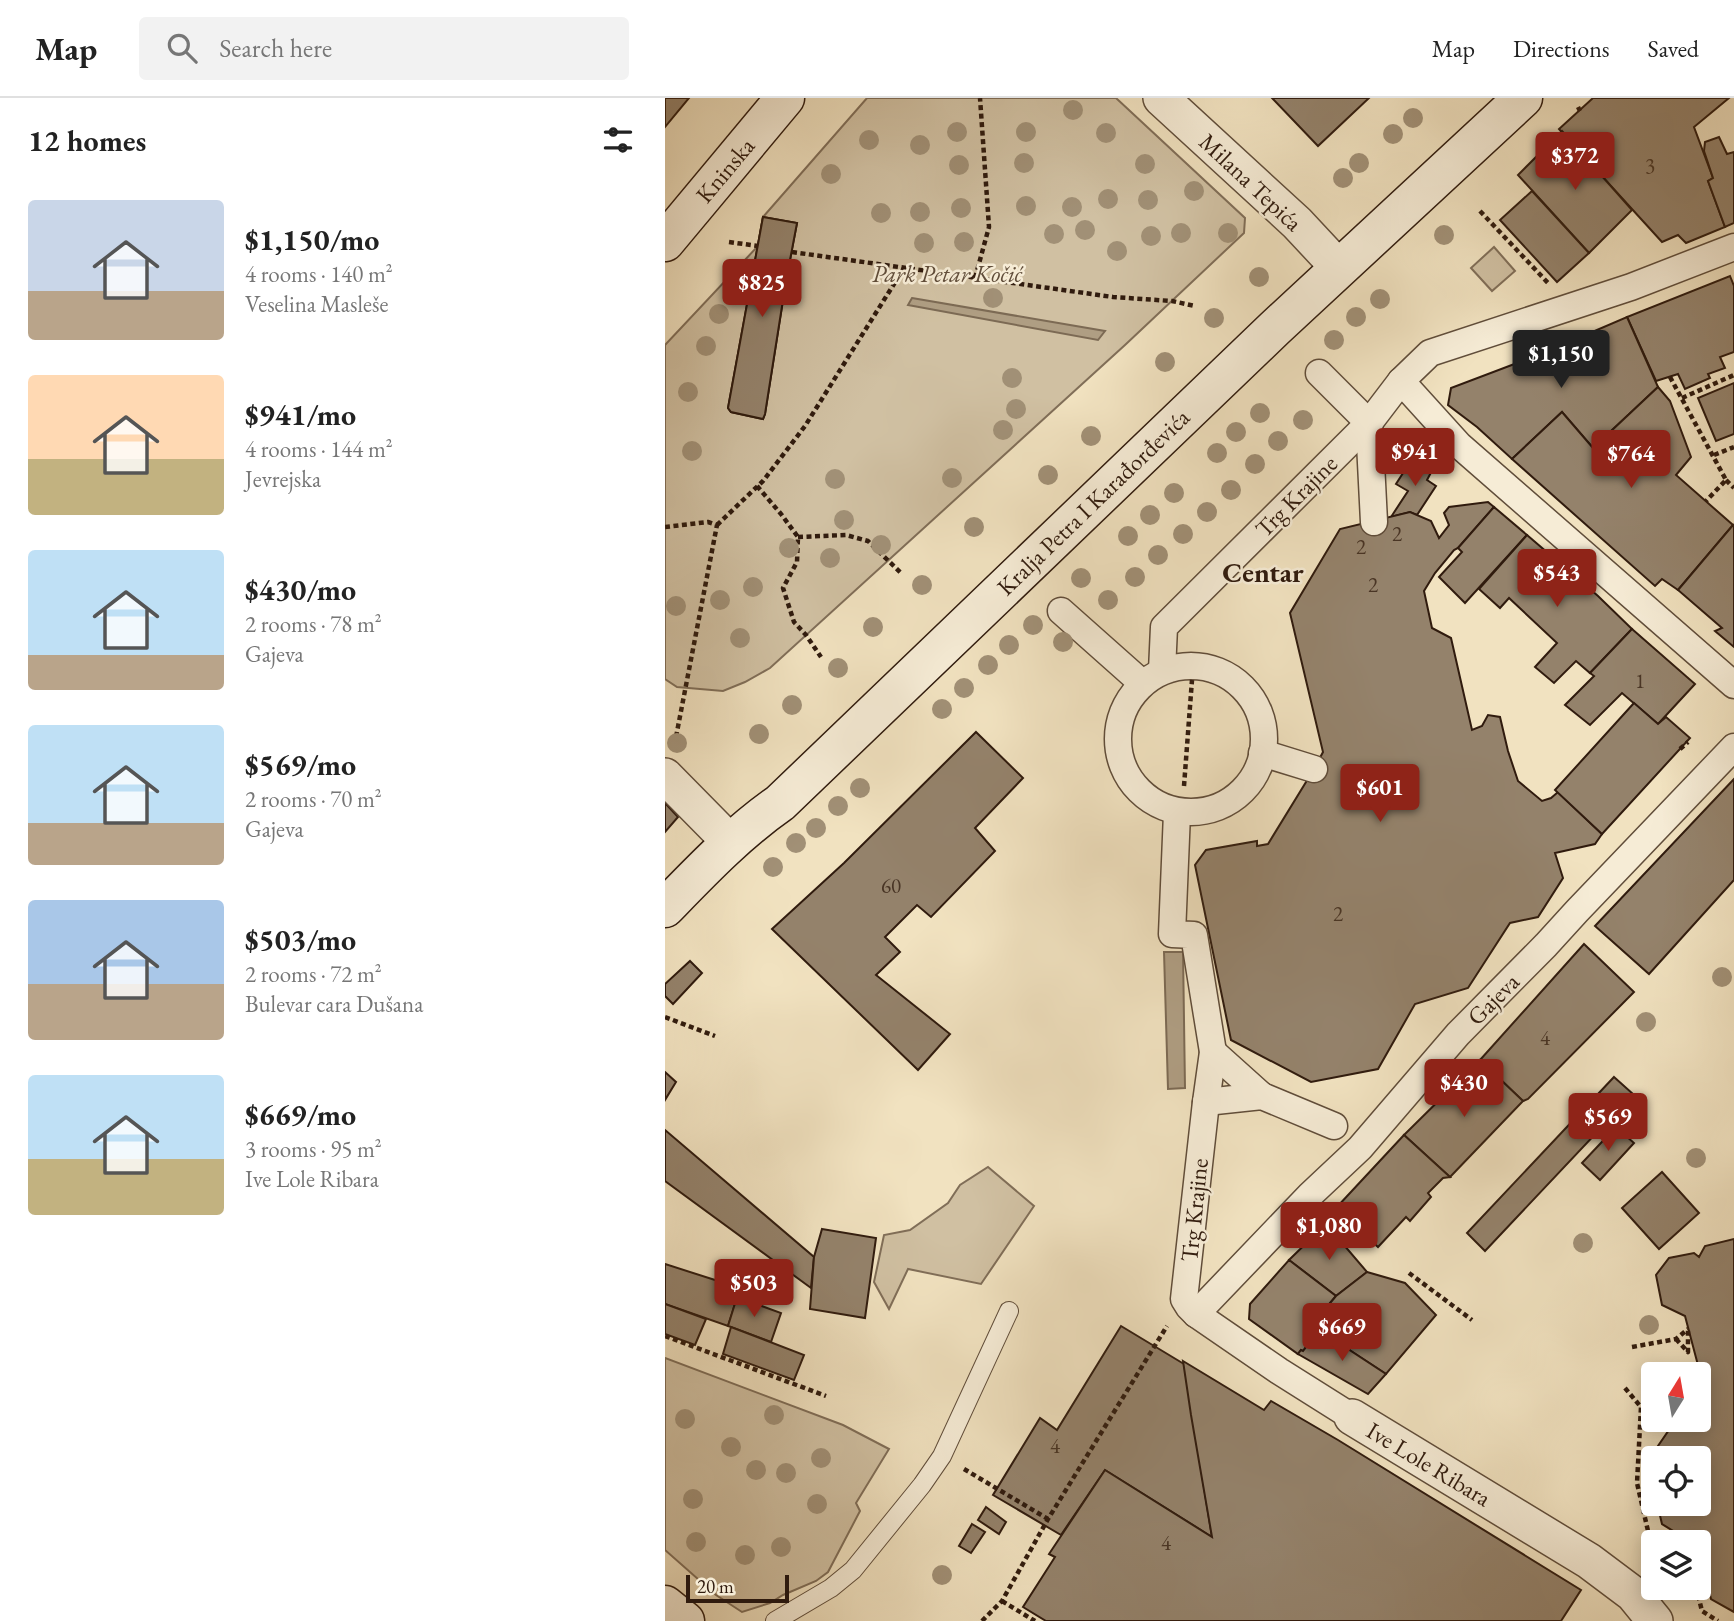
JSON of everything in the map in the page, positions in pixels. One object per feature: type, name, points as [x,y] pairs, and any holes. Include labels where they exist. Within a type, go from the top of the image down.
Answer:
[{"type":"main road","name":"Kninska","points":[[665,242],[785,98]]},
{"type":"main road","name":"Kralja Petra I Karađorđevića","points":[[665,908],[731,842],[780,803],[1275,328],[1524,98]]},
{"type":"main road","points":[[665,1605],[685,1621]]},
{"type":"street","name":"Milana Tepića","points":[[1161,98],[1297,223],[1339,268]]},
{"type":"street","name":"Trg Krajine","points":[[1152,677],[1164,627],[1369,423],[1401,381],[1430,353],[1631,287],[1734,247]]},
{"type":"street","points":[[1319,373],[1369,423],[1374,522]]},
{"type":"street","points":[[1401,381],[1459,445],[1734,685]]},
{"type":"street","points":[[1061,611],[1152,677]]},
{"type":"street","points":[[1187,664],[1212,668],[1234,680],[1252,697],[1262,720],[1264,745],[1258,770],[1245,790],[1226,805],[1203,813],[1177,813],[1157,804],[1137,789],[1125,770],[1118,747],[1119,724],[1127,702],[1152,677],[1187,664]]},
{"type":"street","name":"Gajeva","points":[[1190,1306],[1360,1147],[1458,1034],[1734,747]]},
{"type":"street","points":[[1262,753],[1314,769]]},
{"type":"street","points":[[665,776],[731,842]]},
{"type":"street","name":"Trg Krajine","points":[[1177,813],[1173,934],[1193,935],[1213,1052],[1206,1102],[1190,1306]]},
{"type":"street","points":[[1213,1052],[1262,1096],[1334,1126]]},
{"type":"street","points":[[1206,1102],[1262,1096]]},
{"type":"street","name":"Ive Lole Ribara","points":[[1190,1306],[1279,1371],[1589,1562],[1633,1594],[1654,1621]]},
{"type":"lane","points":[[775,1621],[831,1588],[853,1570],[922,1485],[942,1456],[1009,1311]]},
{"type":"path","points":[[975,278],[989,227],[980,98]]},
{"type":"path","points":[[1480,211],[1571,307]]},
{"type":"path","points":[[730,242],[758,246]]},
{"type":"path","points":[[792,252],[1195,306]]},
{"type":"path","points":[[676,737],[717,525],[757,486],[805,426],[904,268]]},
{"type":"path","points":[[1682,398],[1734,375]]},
{"type":"path","points":[[1670,377],[1726,480],[1734,488]]},
{"type":"path","points":[[1713,454],[1734,447]]},
{"type":"path","points":[[1706,501],[1726,480]]},
{"type":"path","points":[[757,486],[798,537],[797,562],[783,588],[794,622],[821,657]]},
{"type":"path","points":[[665,527],[708,522],[717,525]]},
{"type":"path","points":[[798,537],[846,535],[869,541],[901,573]]},
{"type":"path","points":[[1185,765],[1192,685]]},
{"type":"path","points":[[1680,749],[1688,742]]},
{"type":"path","points":[[665,1017],[715,1035]]},
{"type":"path","points":[[1409,1273],[1472,1320]]},
{"type":"path","points":[[982,1621],[1002,1601],[1048,1519],[1190,1306]]},
{"type":"path","points":[[1632,1347],[1676,1339],[1688,1329],[1688,1352],[1676,1339]]},
{"type":"path","points":[[665,1336],[826,1396]]},
{"type":"path","points":[[1625,1388],[1641,1407],[1637,1483],[1641,1499]]},
{"type":"path","points":[[942,1456],[1048,1519]]},
{"type":"path","points":[[1699,1600],[1702,1611],[1718,1621]]},
{"type":"path","points":[[1002,1601],[1035,1621]]},
{"type":"green space","name":"Park Petar Kočić","points":[[867,98],[1116,98],[1245,218],[1244,233],[770,668],[723,691],[677,687],[665,679],[665,345],[758,246],[763,217]]},
{"type":"green space","points":[[1494,247],[1515,271],[1492,291],[1471,268]]},
{"type":"green space","points":[[988,1167],[1034,1206],[981,1284],[908,1269],[889,1309],[874,1282],[884,1235],[910,1230],[948,1203],[960,1185]]},
{"type":"green space","points":[[665,1358],[843,1425],[889,1449],[856,1503],[860,1511],[828,1572],[816,1581],[770,1603],[742,1612],[716,1595],[665,1550]]},
{"type":"shaded area","points":[[912,298],[1105,331],[1098,340],[908,305]]},
{"type":"shaded area","points":[[1164,952],[1183,952],[1185,1088],[1168,1089]]},
{"type":"building","points":[[665,98],[689,98],[665,127]]},
{"type":"building","points":[[1272,98],[1369,98],[1318,146]]},
{"type":"building","points":[[1593,98],[1729,98],[1694,127],[1713,178],[1708,181],[1725,227],[1686,243],[1678,235],[1662,242],[1559,129]]},
{"type":"building","points":[[1562,131],[1632,210],[1589,253],[1518,175]]},
{"type":"building","points":[[1719,137],[1727,154],[1734,152],[1734,223],[1725,227],[1708,181],[1713,178],[1704,151],[1705,142]]},
{"type":"building","points":[[1532,191],[1589,253],[1557,282],[1500,220]]},
{"type":"building","points":[[763,217],[797,223],[763,419],[731,412],[728,408]]},
{"type":"building","points":[[763,217],[797,223],[763,419],[731,412],[728,408]]},
{"type":"building","points":[[1730,276],[1734,286],[1734,352],[1720,357],[1725,368],[1708,374],[1710,378],[1685,389],[1678,374],[1656,381],[1627,317]]},
{"type":"building","points":[[1627,317],[1658,387],[1593,448],[1562,412],[1512,459],[1448,405],[1451,388],[1541,354]]},
{"type":"building","points":[[1734,383],[1734,434],[1716,441],[1698,398]]},
{"type":"building","points":[[1658,387],[1670,401],[1691,457],[1676,475],[1733,525],[1678,590],[1662,579],[1655,586],[1512,459],[1562,412],[1593,448]]},
{"type":"building","points":[[1421,456],[1434,467],[1427,480],[1436,486],[1417,515],[1410,512],[1391,517],[1408,491],[1396,484],[1405,470],[1415,475],[1408,470]]},
{"type":"building","points":[[1488,502],[1494,507],[1454,550],[1424,591],[1432,628],[1451,638],[1472,730],[1482,726],[1488,715],[1500,717],[1518,781],[1542,801],[1558,792],[1602,834],[1595,844],[1555,853],[1563,878],[1538,917],[1510,923],[1468,988],[1415,1004],[1378,1069],[1311,1082],[1231,1040],[1195,865],[1206,850],[1257,841],[1257,846],[1268,844],[1323,752],[1290,613],[1340,529],[1410,512],[1431,521],[1439,538],[1449,525],[1444,513],[1449,507]]},
{"type":"building","points":[[1494,507],[1527,535],[1465,603],[1439,577],[1462,552],[1458,548]]},
{"type":"building","points":[[1733,525],[1734,647],[1715,631],[1722,628],[1678,590]]},
{"type":"building","points":[[1527,535],[1632,629],[1590,673],[1576,661],[1554,683],[1535,667],[1557,643],[1509,598],[1500,608],[1479,589]]},
{"type":"building","points":[[1632,629],[1695,684],[1658,724],[1622,693],[1590,725],[1565,705],[1594,676],[1590,673]]},
{"type":"building","points":[[1634,703],[1658,724],[1666,717],[1690,738],[1602,834],[1555,790]]},
{"type":"building","points":[[976,732],[1023,778],[975,828],[995,851],[931,917],[917,905],[885,937],[900,952],[876,975],[950,1034],[918,1070],[772,929],[844,863]]},
{"type":"building","points":[[1734,779],[1734,880],[1649,974],[1595,926]]},
{"type":"building","points":[[665,803],[678,817],[665,832]]},
{"type":"building","points":[[1584,944],[1634,992],[1523,1101],[1480,1060]]},
{"type":"building","points":[[690,961],[702,973],[673,1004],[665,996],[665,984]]},
{"type":"building","points":[[1480,1060],[1523,1101],[1450,1177],[1404,1135]]},
{"type":"building","points":[[665,1072],[676,1082],[665,1100]]},
{"type":"building","points":[[1614,1077],[1633,1094],[1485,1251],[1467,1233]]},
{"type":"building","points":[[1616,1127],[1634,1143],[1600,1180],[1582,1163]]},
{"type":"building","points":[[665,1130],[814,1257],[811,1288],[665,1181]]},
{"type":"building","points":[[1404,1135],[1450,1177],[1443,1178],[1428,1193],[1431,1197],[1410,1221],[1406,1217],[1378,1247],[1336,1208]]},
{"type":"building","points":[[1662,1172],[1699,1213],[1659,1249],[1622,1208]]},
{"type":"building","points":[[1326,1224],[1367,1272],[1336,1296],[1289,1260]]},
{"type":"building","points":[[822,1229],[876,1238],[865,1318],[810,1309],[814,1257]]},
{"type":"building","points":[[1734,1239],[1734,1612],[1711,1599],[1711,1530],[1672,1530],[1662,1524],[1660,1516],[1711,1516],[1711,1446],[1658,1446],[1668,1432],[1711,1432],[1711,1362],[1697,1362],[1685,1316],[1662,1305],[1656,1275],[1669,1258],[1694,1253],[1699,1257],[1705,1246]]},
{"type":"building","points":[[1289,1260],[1336,1296],[1325,1309],[1328,1313],[1325,1322],[1298,1354],[1249,1319],[1250,1304]]},
{"type":"building","points":[[665,1264],[740,1288],[728,1326],[665,1304]]},
{"type":"building","points":[[1367,1272],[1405,1283],[1436,1315],[1386,1374],[1319,1330],[1328,1313],[1325,1309],[1336,1296]]},
{"type":"building","points":[[737,1297],[781,1313],[771,1342],[728,1326]]},
{"type":"building","points":[[665,1304],[706,1319],[695,1345],[665,1334]]},
{"type":"building","points":[[1121,1326],[1184,1364],[1212,1537],[1105,1470],[1061,1535],[993,1495],[1040,1418],[1057,1430]]},
{"type":"building","points":[[731,1327],[804,1355],[794,1380],[723,1354]]},
{"type":"building","points":[[1319,1330],[1386,1374],[1368,1394],[1298,1354]]},
{"type":"building","points":[[1183,1361],[1264,1410],[1271,1401],[1581,1590],[1561,1621],[1046,1621],[1023,1607],[1055,1557],[1049,1554],[1105,1470],[1212,1537]]},
{"type":"building","points":[[986,1507],[1006,1522],[999,1534],[978,1520]]},
{"type":"building","points":[[972,1524],[985,1532],[971,1553],[959,1546]]},
{"type":"district","name":"Centar","points":[[1263,572]]}]
